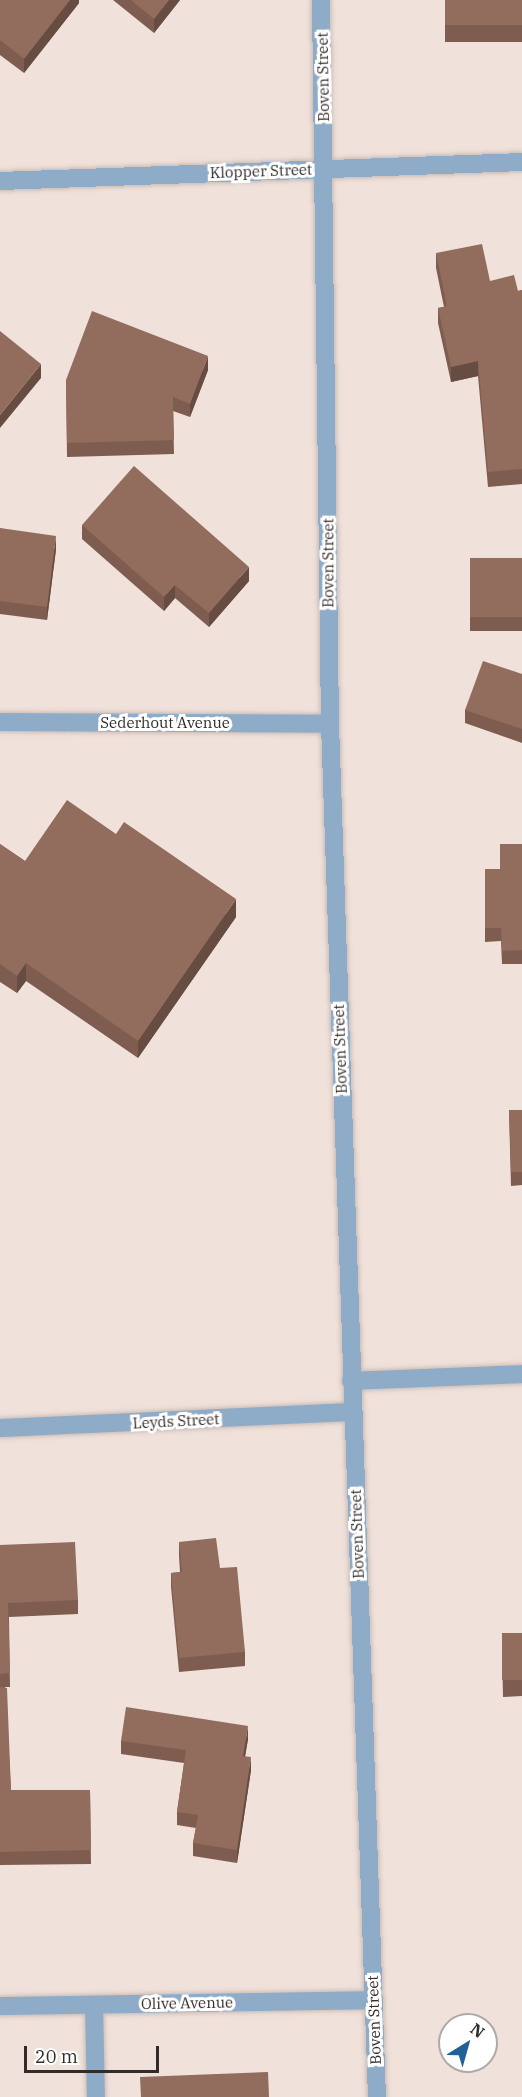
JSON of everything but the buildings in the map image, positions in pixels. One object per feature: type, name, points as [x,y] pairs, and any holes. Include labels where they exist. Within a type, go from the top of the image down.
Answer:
[{"type":"street","name":"Boven Street","points":[[321,0],[325,168],[330,724],[377,2097]]},
{"type":"street","name":"Klopper Street","points":[[0,181],[522,162]]},
{"type":"street","name":"Sederhout Avenue","points":[[0,722],[330,724]]},
{"type":"street","points":[[351,1381],[522,1374]]},
{"type":"street","name":"Leyds Street","points":[[0,1428],[353,1412]]},
{"type":"street","name":"Olive Avenue","points":[[0,2006],[374,2000]]},
{"type":"street","points":[[94,2005],[96,2097]]}]
